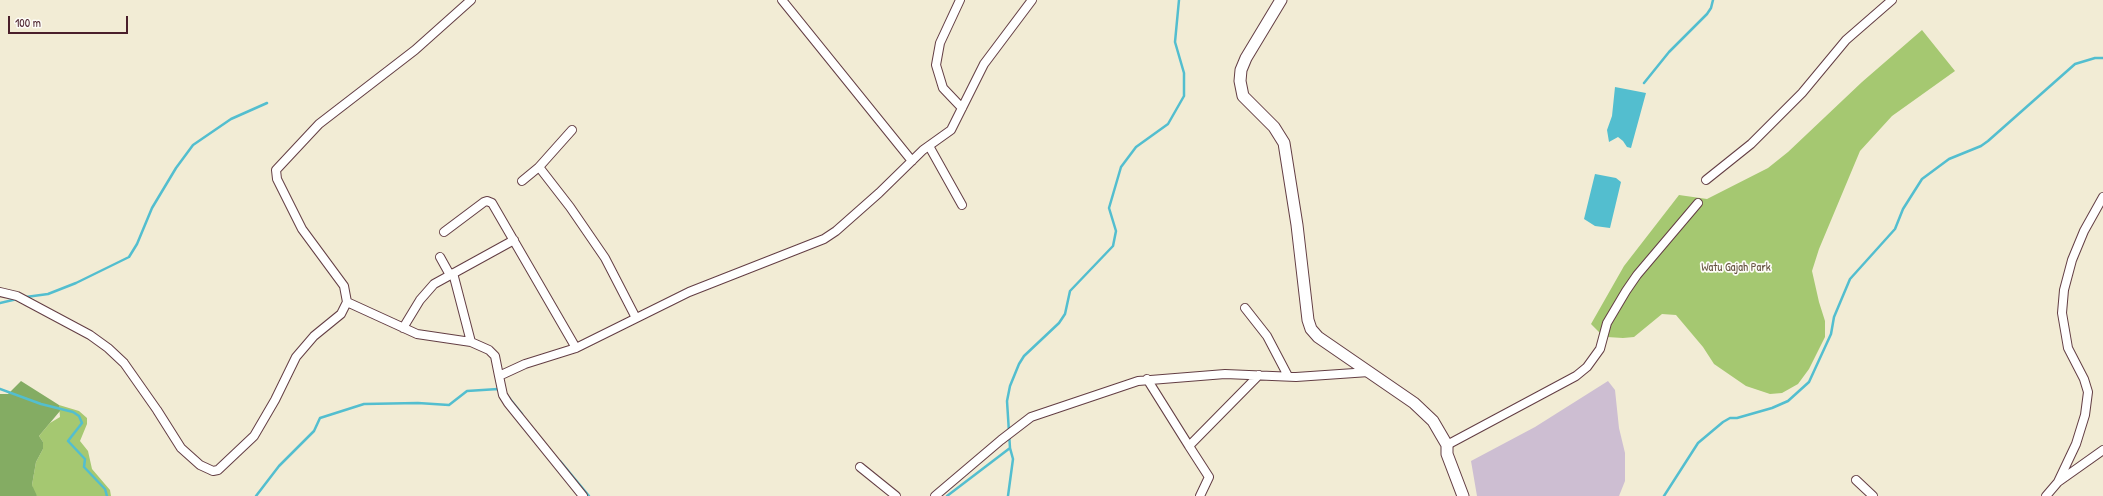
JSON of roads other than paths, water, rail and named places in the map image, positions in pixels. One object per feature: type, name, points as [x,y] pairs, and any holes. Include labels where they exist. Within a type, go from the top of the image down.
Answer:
[{"type":"main road","points":[[1281,0],[1246,58],[1241,70],[1241,90],[1252,107],[1278,132],[1284,143],[1297,225],[1306,312],[1311,329],[1318,337],[1423,410],[1433,421],[1447,445],[1447,454],[1463,496]]},
{"type":"street","points":[[0,292],[20,299],[90,335],[108,348],[128,369],[157,410],[180,448],[193,461],[213,471],[218,470],[254,436],[275,400],[296,357],[314,336],[341,314],[347,302],[344,286],[302,229],[277,179],[276,170],[319,124],[415,50],[471,0]]},
{"type":"street","points":[[782,0],[912,162]]},
{"type":"street","points":[[960,0],[940,43],[936,65],[943,88],[962,108]]},
{"type":"street","points":[[499,376],[525,364],[576,348],[689,292],[824,239],[879,193],[929,146],[951,130],[984,64],[1032,0]]},
{"type":"street","points":[[1706,180],[1752,144],[1802,93],[1846,40],[1892,0]]},
{"type":"street","points":[[522,181],[539,167],[572,130]]},
{"type":"street","points":[[929,146],[962,205]]},
{"type":"street","points":[[539,167],[573,211],[605,258],[636,318]]},
{"type":"street","points":[[2058,482],[2076,444],[2085,415],[2088,392],[2082,373],[2068,348],[2062,313],[2064,290],[2072,260],[2084,231],[2103,197]]},
{"type":"street","points":[[444,232],[487,201],[492,204],[576,348]]},
{"type":"street","points":[[1447,445],[1562,383],[1587,367],[1600,349],[1607,323],[1626,291],[1637,275],[1698,203]]},
{"type":"street","points":[[404,328],[427,290],[452,274],[514,240]]},
{"type":"street","points":[[440,257],[452,274],[471,342]]},
{"type":"street","points":[[347,302],[404,328],[427,336],[471,342],[489,350],[495,356],[502,392],[514,411],[583,496]]},
{"type":"street","points":[[1245,308],[1267,336],[1288,376]]},
{"type":"street","points":[[935,496],[1023,423],[1046,412],[1147,378],[1224,374],[1288,376],[1369,372]]},
{"type":"street","points":[[1189,446],[1259,375]]},
{"type":"street","points":[[1147,378],[1209,477],[1200,496]]},
{"type":"street","points":[[2046,496],[2058,482],[2103,450]]},
{"type":"street","points":[[860,467],[896,496]]},
{"type":"street","points":[[1856,480],[1873,496]]},
{"type":"water","points":[[1615,87],[1646,93],[1631,148],[1627,147],[1618,137],[1609,142],[1607,130],[1612,116]]},
{"type":"water","points":[[1595,174],[1616,178],[1621,182],[1610,228],[1595,226],[1584,219]]},
{"type":"waterway","points":[[1008,496],[1013,459],[1010,448],[1007,401],[1010,386],[1019,364],[1024,356],[1059,323],[1065,314],[1070,291],[1113,246],[1116,231],[1109,208],[1121,167],[1136,147],[1168,124],[1184,96],[1184,73],[1175,42],[1179,0]]},
{"type":"waterway","points":[[1644,83],[1669,52],[1707,14],[1711,8],[1713,0]]},
{"type":"waterway","points":[[1664,496],[1698,443],[1723,422],[1730,418],[1737,418],[1772,408],[1788,401],[1809,382],[1831,334],[1834,317],[1850,279],[1895,229],[1903,209],[1922,179],[1949,159],[1981,146],[1988,141],[2075,64],[2095,58],[2103,58]]},
{"type":"waterway","points":[[26,297],[48,294],[76,283],[129,257],[137,244],[152,208],[176,168],[193,145],[231,119],[267,103]]},
{"type":"waterway","points":[[0,303],[17,299]]},
{"type":"waterway","points":[[0,389],[41,404],[73,412],[79,416],[82,423],[68,441],[85,459],[84,467],[105,489],[107,496]]},
{"type":"waterway","points":[[256,496],[279,466],[314,431],[320,418],[364,404],[418,403],[449,405],[467,391],[498,389],[500,391]]},
{"type":"waterway","points":[[506,394],[522,414]]},
{"type":"waterway","points":[[947,496],[1010,448]]},
{"type":"waterway","points":[[560,461],[589,496]]},
{"type":"park label","name":"Watu Gajah Park","points":[[1736,268]]}]
